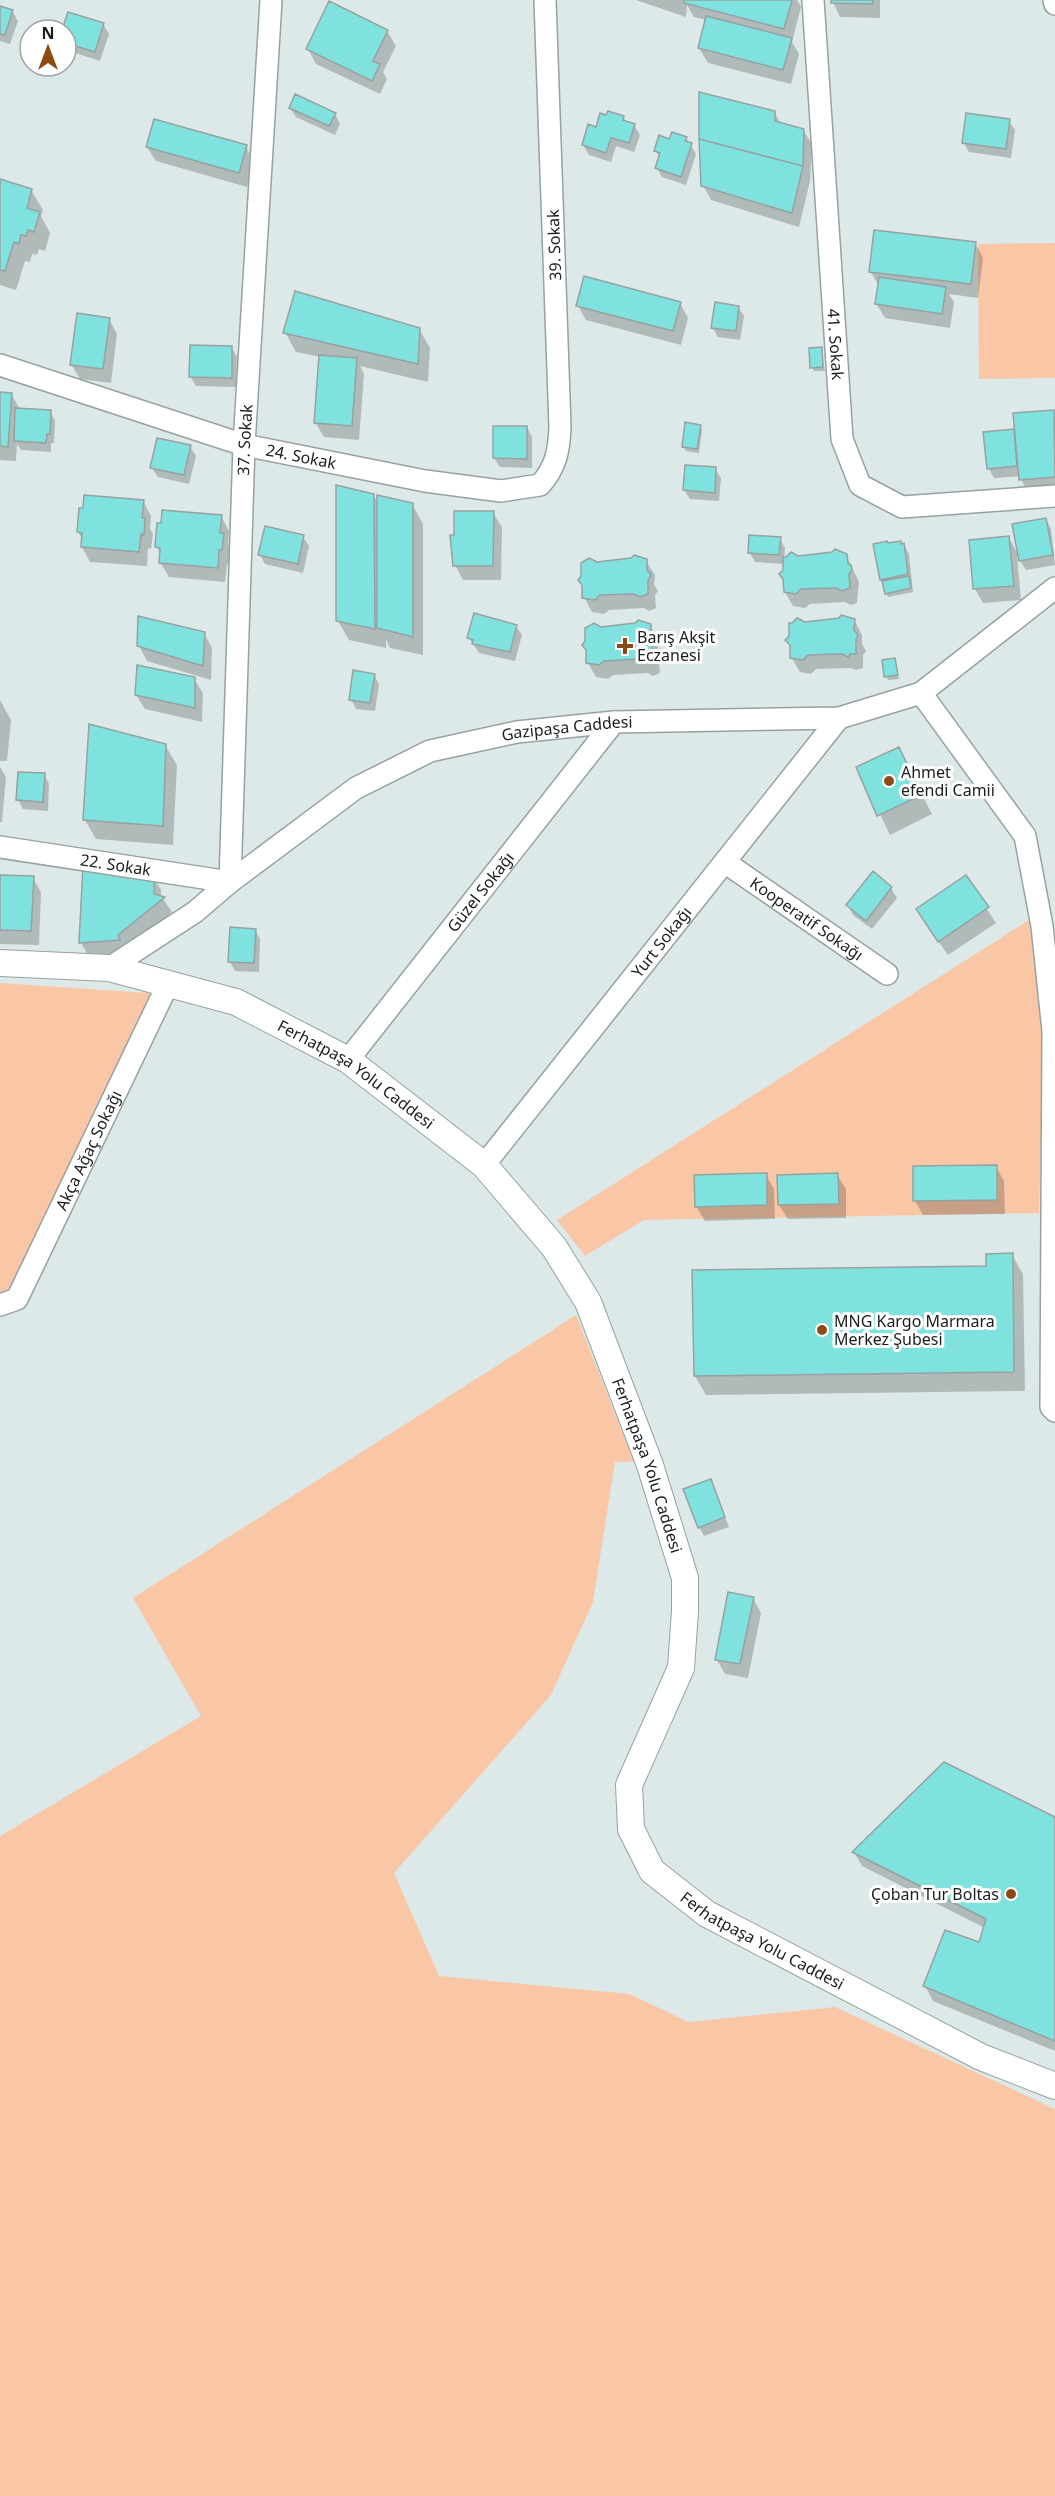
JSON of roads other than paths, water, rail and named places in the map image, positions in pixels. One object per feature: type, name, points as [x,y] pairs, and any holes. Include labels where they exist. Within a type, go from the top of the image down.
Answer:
[{"type":"main road","name":"Ferhatpaşa Yolu Caddesi","points":[[0,963],[109,969],[236,1002],[348,1060],[484,1165],[554,1247],[588,1302],[650,1465],[685,1578],[686,1611],[681,1668],[630,1785],[631,1829],[652,1871],[707,1914],[981,2058],[1055,2086]]},
{"type":"street","name":"37. Sokak","points":[[230,882],[243,445],[271,0]]},
{"type":"street","name":"39. Sokak","points":[[540,485],[555,464],[559,450],[560,427],[545,0]]},
{"type":"street","name":"41. Sokak","points":[[813,0],[842,439],[860,485],[902,507],[1055,496]]},
{"type":"street","name":"24. Sokak","points":[[0,365],[243,445],[425,481],[501,491],[540,485]]},
{"type":"street","name":"Gazipaşa Caddesi","points":[[109,969],[195,912],[230,882],[356,788],[430,751],[517,732],[614,722],[839,718],[921,693],[1055,588]]},
{"type":"street","points":[[921,693],[1025,836],[1042,926],[1054,1044],[1051,1407],[1055,1411]]},
{"type":"street","name":"Yurt Sokağı","points":[[484,1165],[839,718]]},
{"type":"street","name":"Güzel Sokağı","points":[[348,1060],[614,722]]},
{"type":"street","name":"22. Sokak","points":[[0,847],[230,882]]},
{"type":"street","name":"Kooperatif Sokağı","points":[[726,863],[887,974]]},
{"type":"street","name":"Akça Ağaç Sokağı","points":[[0,1305],[17,1299],[168,984]]},
{"type":"place","name":"Barış Akşit Eczanesi","points":[[625,646]]},
{"type":"place","name":"Ahmet efendi Camii","points":[[889,781]]},
{"type":"place","name":"MNG Kargo Marmara Merkez Şubesi","points":[[822,1330]]},
{"type":"place","name":"Çoban Tur Boltas","points":[[1011,1894]]}]
